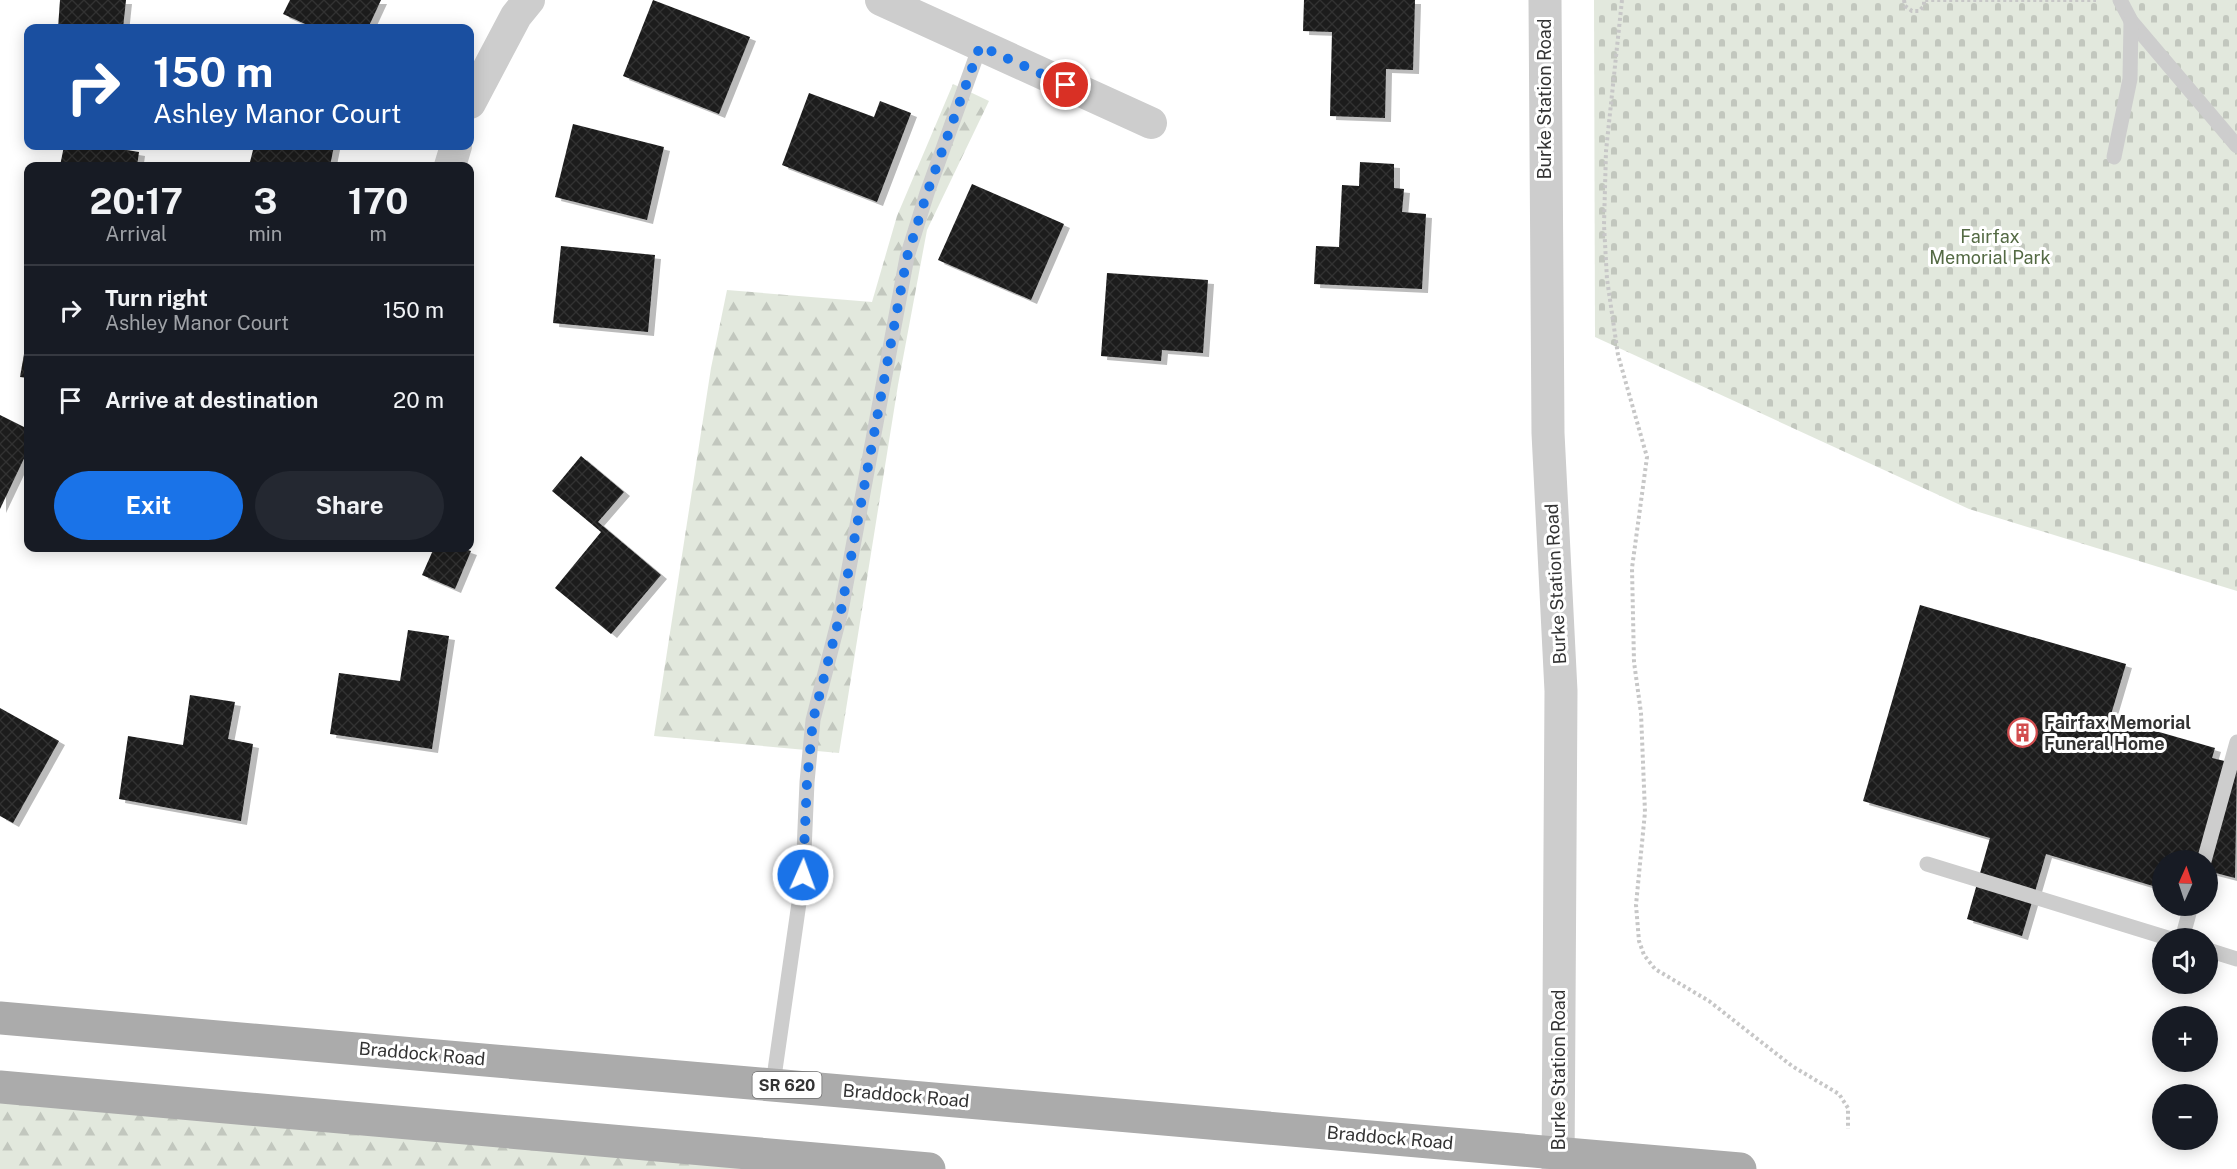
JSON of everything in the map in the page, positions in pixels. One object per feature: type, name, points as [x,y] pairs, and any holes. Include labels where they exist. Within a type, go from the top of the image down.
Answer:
[{"type":"main road","name":"Braddock Road","points":[[0,1018],[773,1084],[1558,1161],[1740,1169]]},
{"type":"main road","points":[[0,1087],[929,1169]]},
{"type":"street","points":[[474,95],[516,16],[529,0]]},
{"type":"street","points":[[881,0],[1151,123]]},
{"type":"street","name":"Burke Station Road","points":[[1545,0],[1548,410],[1561,691],[1558,1161]]},
{"type":"lane","points":[[2120,0],[2131,21],[2237,146]]},
{"type":"lane","points":[[2114,157],[2130,79],[2131,21]]},
{"type":"lane","points":[[773,1084],[803,875],[807,782],[813,720],[841,611],[907,257],[927,193],[980,46]]},
{"type":"lane","points":[[2207,850],[2237,742]]},
{"type":"lane","points":[[1927,864],[2152,933]]},
{"type":"lane","points":[[2218,953],[2237,959]]},
{"type":"path","points":[[1622,0],[1606,151],[1604,225],[1608,289],[1618,355],[1647,458],[1632,568],[1634,662],[1641,713],[1645,812],[1636,905],[1639,941],[1644,955],[1655,969],[1709,1001],[1792,1066],[1839,1094],[1848,1108],[1848,1129]]},
{"type":"path","points":[[1904,0],[1905,6],[1912,11],[1919,11],[1924,6],[1924,0],[2120,0]]},
{"type":"green space","name":"Fairfax Memorial Park","points":[[1594,0],[2237,0],[2237,591],[1969,509],[1595,337]]},
{"type":"green space","points":[[953,84],[989,101],[927,230],[898,385],[839,753],[654,736],[711,368],[727,290],[872,302],[897,216]]},
{"type":"green space","points":[[0,1102],[771,1169],[0,1169]]},
{"type":"building","points":[[60,0],[126,0],[123,24],[58,24]]},
{"type":"building","points":[[290,0],[381,0],[370,24],[305,24],[283,14]]},
{"type":"building","points":[[653,0],[750,37],[719,114],[623,76]]},
{"type":"building","points":[[1304,0],[1415,0],[1413,70],[1386,69],[1385,118],[1330,116],[1332,32],[1303,31]]},
{"type":"building","points":[[809,93],[874,117],[880,101],[911,113],[877,202],[782,165]]},
{"type":"building","points":[[573,124],[664,147],[647,220],[555,197]]},
{"type":"building","points":[[63,150],[139,152],[138,162],[61,162]]},
{"type":"building","points":[[253,150],[333,150],[331,162],[250,162]]},
{"type":"building","points":[[1360,162],[1394,164],[1394,188],[1404,189],[1402,212],[1426,214],[1422,289],[1314,284],[1316,246],[1339,247],[1342,185],[1359,186]]},
{"type":"building","points":[[972,184],[1064,224],[1031,300],[938,260]]},
{"type":"building","points":[[561,246],[655,255],[648,332],[553,323]]},
{"type":"building","points":[[1107,273],[1208,280],[1203,353],[1162,350],[1161,361],[1101,356]]},
{"type":"building","points":[[24,354],[24,378],[20,377]]},
{"type":"building","points":[[0,415],[24,427],[24,458],[0,509]]},
{"type":"building","points":[[581,456],[624,492],[598,522],[661,575],[611,634],[555,588],[601,532],[552,491]]},
{"type":"building","points":[[432,552],[471,552],[455,589],[422,575]]},
{"type":"building","name":"Fairfax Memorial Funeral Home","points":[[1920,605],[2126,664],[2110,718],[2215,748],[2212,758],[2237,764],[2235,878],[2218,874],[2218,850],[2152,850],[2152,886],[2046,854],[2022,936],[1967,919],[1990,838],[1863,801]]},
{"type":"building","points":[[408,630],[449,636],[432,749],[330,734],[339,673],[400,681]]},
{"type":"building","points":[[190,695],[235,702],[228,739],[253,744],[241,821],[119,799],[128,736],[183,745]]},
{"type":"building","points":[[0,708],[59,741],[13,823],[0,816]]},
{"type":"place","name":"Fairfax Memorial Funeral Home","points":[[2023,733]]},
{"type":"route","points":[[803,875],[807,782],[813,720],[841,611],[907,257],[927,193],[980,46],[1066,85]]}]
